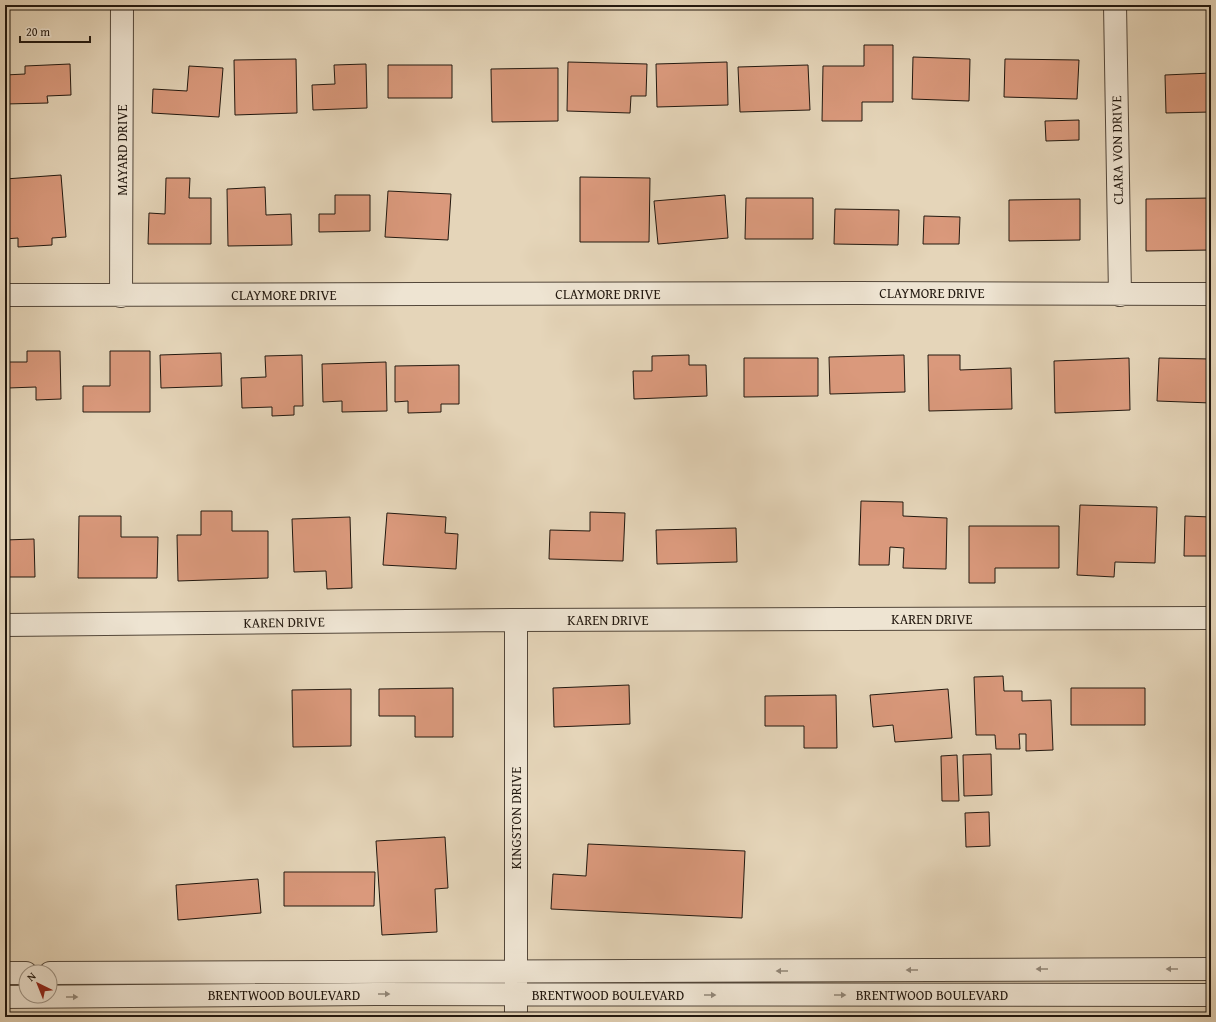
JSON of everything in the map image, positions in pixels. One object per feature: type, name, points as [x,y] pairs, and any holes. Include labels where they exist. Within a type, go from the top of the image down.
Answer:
[{"type":"street","name":"MAYARD DRIVE","points":[[121,296],[122,5]]},
{"type":"street","name":"CLARA VON DRIVE","points":[[1115,5],[1120,295]]},
{"type":"street","name":"CLAYMORE DRIVE","points":[[5,295],[121,296],[838,293],[1120,295],[1211,294]]},
{"type":"street","name":"KAREN DRIVE","points":[[5,625],[516,620],[1211,618]]},
{"type":"street","name":"KINGSTON DRIVE","points":[[516,620],[516,1017]]},
{"type":"street","name":"BRENTWOOD BOULEVARD","points":[[58,973],[368,970],[516,972],[1211,969]]},
{"type":"street","points":[[5,973],[18,973]]},
{"type":"street","name":"BRENTWOOD BOULEVARD","points":[[5,997],[1211,995]]},
{"type":"building","points":[[864,45],[893,45],[893,102],[862,102],[862,121],[822,121],[823,66],[864,66]]},
{"type":"building","points":[[913,57],[970,59],[969,101],[912,99]]},
{"type":"building","points":[[296,59],[297,113],[235,115],[234,60]]},
{"type":"building","points":[[1005,59],[1079,60],[1077,99],[1004,97]]},
{"type":"building","points":[[568,62],[647,64],[646,96],[631,96],[630,113],[567,111]]},
{"type":"building","points":[[727,62],[728,105],[657,107],[656,64]]},
{"type":"building","points":[[70,64],[71,95],[47,96],[48,103],[5,104],[5,75],[25,74],[25,66]]},
{"type":"building","points":[[366,64],[367,108],[313,110],[312,85],[335,84],[334,65]]},
{"type":"building","points":[[388,65],[452,65],[452,98],[388,98]]},
{"type":"building","points":[[808,65],[810,110],[740,112],[738,67]]},
{"type":"building","points":[[189,66],[223,68],[219,117],[152,113],[153,89],[187,91]]},
{"type":"building","points":[[558,68],[558,121],[492,122],[491,69]]},
{"type":"building","points":[[1211,73],[1211,112],[1166,113],[1165,75]]},
{"type":"building","points":[[1079,120],[1079,140],[1046,141],[1045,121]]},
{"type":"building","points":[[61,175],[66,237],[52,238],[52,245],[18,247],[18,238],[5,239],[5,179]]},
{"type":"building","points":[[580,177],[650,178],[649,242],[580,242]]},
{"type":"building","points":[[166,178],[190,178],[189,198],[211,198],[211,244],[148,244],[149,213],[165,214]]},
{"type":"building","points":[[265,187],[266,215],[291,214],[292,245],[228,246],[227,189]]},
{"type":"building","points":[[388,191],[451,194],[448,240],[385,237]]},
{"type":"building","points":[[335,195],[370,195],[370,231],[319,232],[319,214],[335,214]]},
{"type":"building","points":[[725,195],[728,238],[658,244],[654,201]]},
{"type":"building","points":[[746,198],[813,198],[813,239],[745,239]]},
{"type":"building","points":[[1211,198],[1211,250],[1146,251],[1146,199]]},
{"type":"building","points":[[1080,199],[1080,240],[1009,241],[1009,200]]},
{"type":"building","points":[[835,209],[899,210],[898,245],[834,244]]},
{"type":"building","points":[[924,216],[960,217],[959,244],[923,244]]},
{"type":"building","points":[[27,351],[60,351],[61,399],[36,400],[36,387],[8,388],[8,362],[27,362]]},
{"type":"building","points":[[110,351],[150,351],[150,412],[83,412],[83,386],[110,386]]},
{"type":"building","points":[[221,353],[222,386],[161,388],[160,355]]},
{"type":"building","points":[[302,355],[303,406],[294,406],[294,415],[272,416],[272,407],[242,408],[241,378],[266,377],[265,356]]},
{"type":"building","points":[[689,355],[689,365],[706,365],[707,396],[634,399],[633,371],[652,371],[652,356]]},
{"type":"building","points":[[904,355],[905,392],[830,394],[829,357]]},
{"type":"building","points":[[928,355],[960,355],[960,370],[1011,368],[1012,409],[929,411]]},
{"type":"building","points":[[744,358],[818,358],[818,396],[744,397]]},
{"type":"building","points":[[1129,358],[1130,410],[1055,413],[1054,361]]},
{"type":"building","points":[[1159,358],[1211,359],[1211,403],[1157,401]]},
{"type":"building","points":[[386,362],[387,411],[342,412],[342,401],[323,402],[322,364]]},
{"type":"building","points":[[459,365],[459,404],[441,404],[441,412],[408,413],[408,401],[395,402],[395,366]]},
{"type":"building","points":[[861,501],[903,502],[903,516],[947,518],[946,569],[903,568],[904,548],[890,547],[889,565],[859,565]]},
{"type":"building","points":[[1080,505],[1157,507],[1155,563],[1115,562],[1114,577],[1077,575]]},
{"type":"building","points":[[201,511],[232,511],[232,531],[268,531],[268,578],[178,581],[177,535],[201,535]]},
{"type":"building","points":[[590,512],[625,513],[623,561],[549,559],[550,530],[590,531]]},
{"type":"building","points":[[387,513],[446,517],[445,533],[458,534],[456,569],[383,565]]},
{"type":"building","points":[[79,516],[121,516],[121,537],[158,537],[157,578],[78,578]]},
{"type":"building","points":[[1185,516],[1211,517],[1211,556],[1184,556]]},
{"type":"building","points":[[350,517],[352,588],[327,589],[326,571],[294,572],[292,519]]},
{"type":"building","points":[[969,526],[1059,526],[1059,568],[995,568],[995,583],[969,583]]},
{"type":"building","points":[[736,528],[737,562],[657,564],[656,530]]},
{"type":"building","points":[[34,539],[35,577],[5,577],[5,540]]},
{"type":"building","points":[[1003,676],[1004,691],[1022,691],[1022,701],[1051,700],[1053,750],[1026,751],[1026,734],[1019,734],[1020,749],[996,749],[995,735],[976,735],[974,677]]},
{"type":"building","points":[[629,685],[630,724],[554,727],[553,688]]},
{"type":"building","points":[[453,688],[453,737],[415,737],[415,716],[379,716],[379,689]]},
{"type":"building","points":[[1071,688],[1145,688],[1145,725],[1071,725]]},
{"type":"building","points":[[351,689],[351,746],[293,747],[292,690]]},
{"type":"building","points":[[948,689],[952,738],[895,742],[893,725],[873,727],[870,695]]},
{"type":"building","points":[[836,695],[837,748],[804,748],[804,726],[765,726],[765,696]]},
{"type":"building","points":[[991,754],[992,795],[964,796],[963,755]]},
{"type":"building","points":[[957,755],[959,801],[942,801],[941,756]]},
{"type":"building","points":[[989,812],[990,846],[966,847],[965,813]]},
{"type":"building","points":[[445,837],[448,888],[435,889],[437,932],[382,935],[376,841]]},
{"type":"building","points":[[588,844],[745,851],[742,918],[551,909],[553,874],[586,876]]},
{"type":"building","points":[[284,872],[375,872],[374,906],[284,906]]},
{"type":"building","points":[[258,879],[261,913],[178,920],[176,885]]}]
